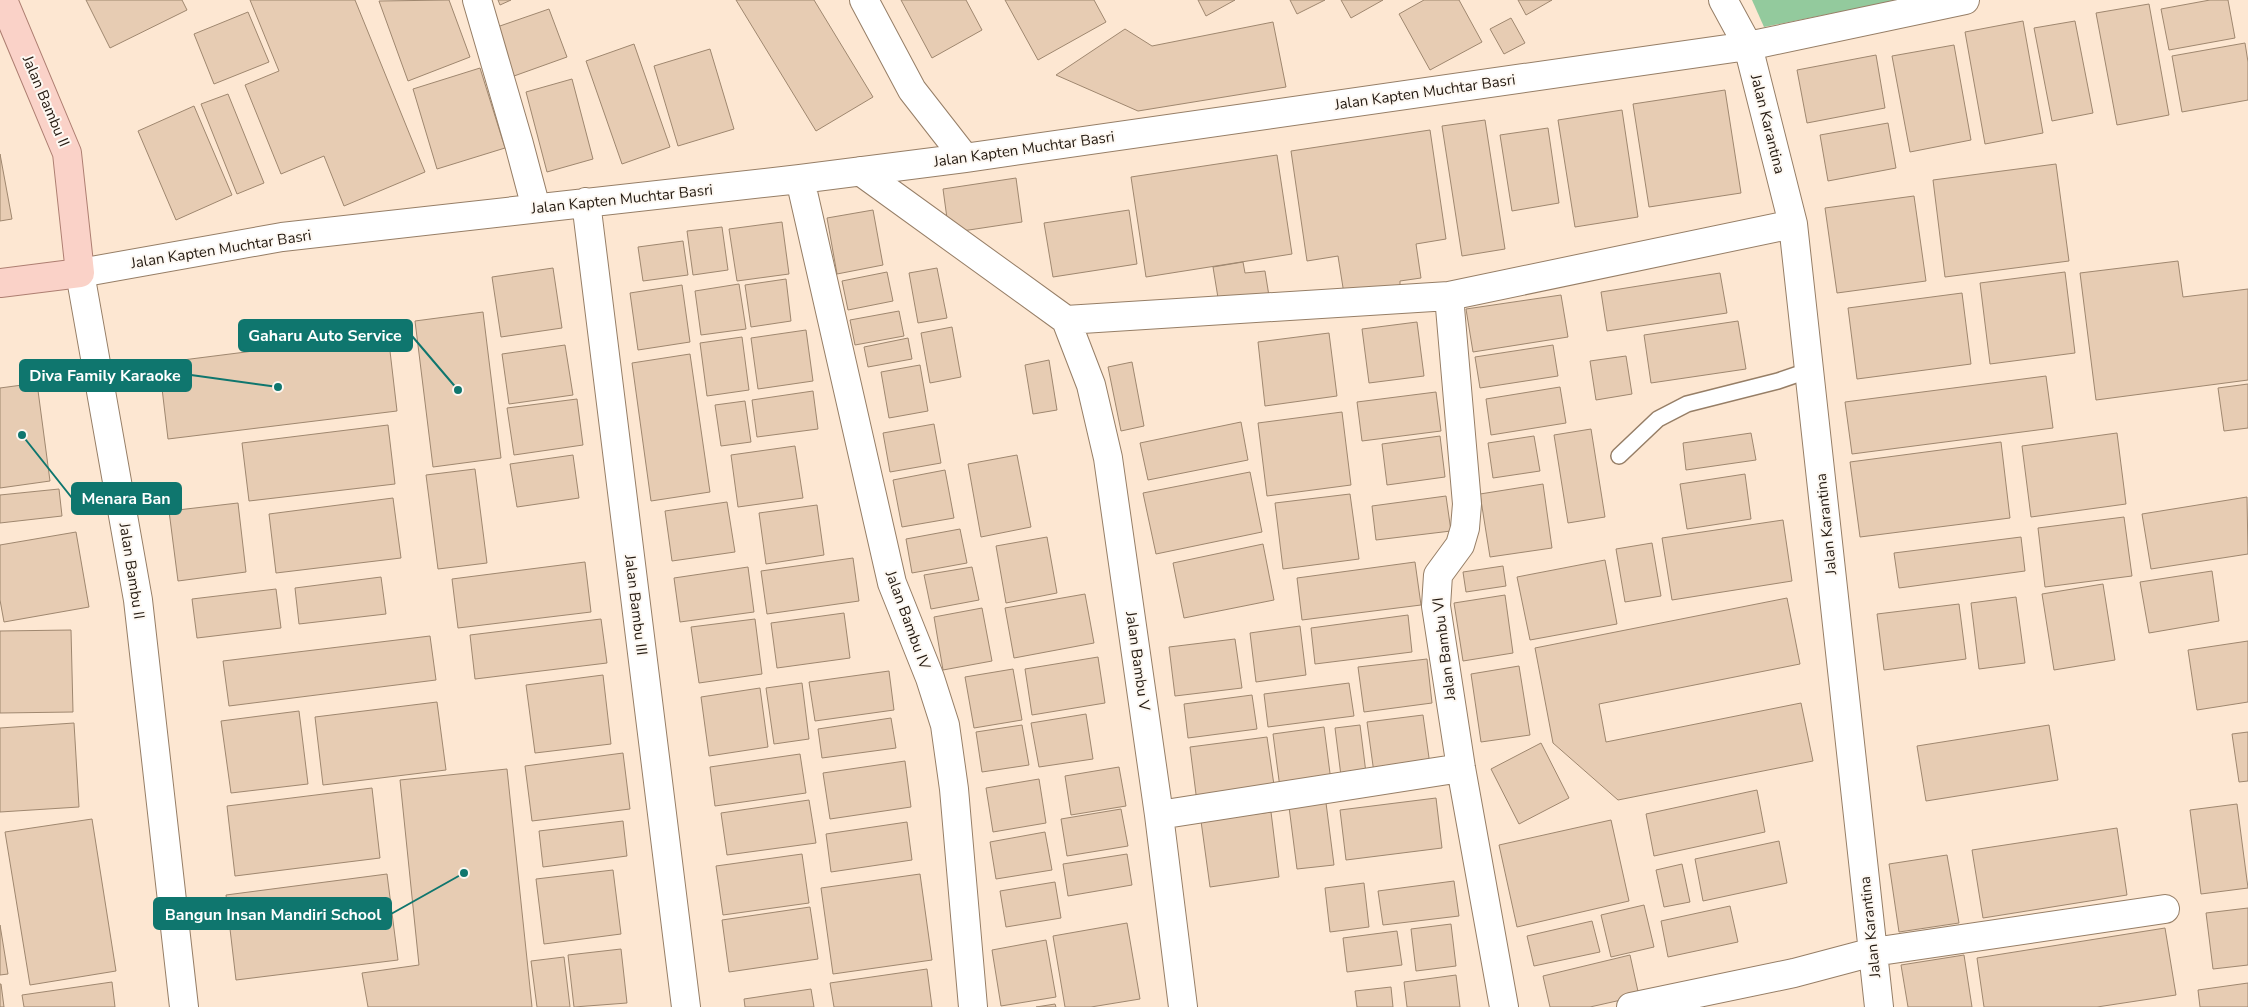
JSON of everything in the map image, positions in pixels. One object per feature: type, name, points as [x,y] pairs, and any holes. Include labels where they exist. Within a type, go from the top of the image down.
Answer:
[{"type":"main road","name":"Jalan Bambu II","points":[[4,0],[68,152],[80,273]]},
{"type":"main road","points":[[0,283],[80,273]]},
{"type":"street","points":[[477,0],[536,208]]},
{"type":"street","points":[[864,0],[912,90],[965,158]]},
{"type":"street","name":"Jalan Karantina","points":[[1723,0],[1748,46],[1793,224],[1879,1007]]},
{"type":"street","name":"Jalan Kapten Muchtar Basri","points":[[80,273],[282,237],[800,179],[965,158],[1748,46],[1965,0]]},
{"type":"street","points":[[860,171],[1066,320],[1449,296],[1793,224]]},
{"type":"street","name":"Jalan Bambu IV","points":[[800,179],[892,583],[930,678],[945,725],[954,790],[973,1007]]},
{"type":"street","name":"Jalan Bambu III","points":[[586,202],[686,1007]]},
{"type":"street","name":"Jalan Bambu II","points":[[80,273],[138,600],[184,1007]]},
{"type":"street","name":"Jalan Bambu VI","points":[[1449,296],[1466,504],[1465,528],[1460,545],[1438,576],[1436,606],[1461,768],[1504,1007]]},
{"type":"street","name":"Jalan Bambu V","points":[[1066,320],[1091,385],[1108,458],[1160,815],[1183,1007]]},
{"type":"street","points":[[1160,815],[1461,768]]},
{"type":"street","points":[[1631,1007],[1794,973],[1873,952],[2166,909]]},
{"type":"lane","points":[[1619,456],[1658,419],[1687,404],[1778,381],[1810,370]]},
{"type":"green space","points":[[1752,0],[1898,0],[1764,27]]},
{"type":"building","points":[[86,0],[182,0],[187,10],[110,48]]},
{"type":"building","points":[[250,0],[355,0],[425,172],[344,206],[324,156],[281,174],[245,85],[279,71]]},
{"type":"building","points":[[449,0],[470,57],[408,81],[379,1]]},
{"type":"building","points":[[498,0],[511,0],[500,5]]},
{"type":"building","points":[[736,0],[814,0],[873,97],[816,131]]},
{"type":"building","points":[[901,0],[966,0],[982,30],[932,58]]},
{"type":"building","points":[[1005,0],[1094,0],[1106,22],[1038,60]]},
{"type":"building","points":[[1198,0],[1235,0],[1206,16]]},
{"type":"building","points":[[1290,0],[1325,0],[1297,14]]},
{"type":"building","points":[[1341,0],[1383,0],[1351,18]]},
{"type":"building","points":[[1424,0],[1459,0],[1482,42],[1430,70],[1399,14]]},
{"type":"building","points":[[1518,0],[1552,0],[1526,15]]},
{"type":"building","points":[[2210,0],[2228,0],[2235,38],[2169,50],[2161,9]]},
{"type":"building","points":[[2149,4],[2169,115],[2117,125],[2096,13]]},
{"type":"building","points":[[549,9],[567,57],[514,76],[497,27]]},
{"type":"building","points":[[248,12],[269,62],[214,84],[194,34]]},
{"type":"building","points":[[1511,18],[1525,43],[1504,54],[1490,29]]},
{"type":"building","points":[[2023,21],[2043,133],[1985,144],[1965,32]]},
{"type":"building","points":[[2075,21],[2093,113],[2052,121],[2034,28]]},
{"type":"building","points":[[1273,22],[1286,87],[1138,111],[1056,75],[1125,29],[1152,46]]},
{"type":"building","points":[[2245,43],[2248,62],[2248,100],[2182,112],[2172,56]]},
{"type":"building","points":[[634,44],[670,147],[622,164],[586,61]]},
{"type":"building","points":[[1954,45],[1971,140],[1910,152],[1892,56]]},
{"type":"building","points":[[710,49],[734,129],[678,146],[654,66]]},
{"type":"building","points":[[1876,55],[1885,108],[1807,123],[1797,70]]},
{"type":"building","points":[[480,68],[505,148],[437,169],[413,89]]},
{"type":"building","points":[[572,79],[593,159],[547,172],[526,92]]},
{"type":"building","points":[[1725,90],[1741,193],[1649,207],[1633,104]]},
{"type":"building","points":[[228,94],[264,183],[237,194],[201,104]]},
{"type":"building","points":[[194,106],[232,195],[176,220],[138,131]]},
{"type":"building","points":[[1622,110],[1638,217],[1575,227],[1558,120]]},
{"type":"building","points":[[1485,120],[1505,249],[1462,256],[1442,126]]},
{"type":"building","points":[[1888,123],[1896,168],[1828,181],[1820,135]]},
{"type":"building","points":[[1548,128],[1559,203],[1512,211],[1500,135]]},
{"type":"building","points":[[1430,130],[1446,239],[1416,244],[1421,278],[1400,281],[1400,286],[1344,294],[1338,256],[1307,261],[1291,151]]},
{"type":"building","points":[[0,154],[12,219],[0,221]]},
{"type":"building","points":[[1277,155],[1292,254],[1146,277],[1131,177]]},
{"type":"building","points":[[2056,164],[2069,261],[1945,277],[1933,180]]},
{"type":"building","points":[[1016,178],[1022,222],[949,233],[943,189]]},
{"type":"building","points":[[1914,196],[1926,281],[1837,293],[1825,208]]},
{"type":"building","points":[[873,210],[883,265],[837,274],[827,218]]},
{"type":"building","points":[[1129,210],[1137,264],[1053,277],[1044,223]]},
{"type":"building","points":[[782,222],[789,274],[737,281],[729,229]]},
{"type":"building","points":[[722,227],[728,270],[693,275],[687,231]]},
{"type":"building","points":[[683,241],[688,275],[643,281],[638,247]]},
{"type":"building","points":[[2178,261],[2183,297],[2248,289],[2248,380],[2096,400],[2080,273]]},
{"type":"building","points":[[1243,262],[1245,273],[1265,271],[1269,296],[1219,304],[1213,267]]},
{"type":"building","points":[[553,268],[562,328],[501,337],[492,277]]},
{"type":"building","points":[[937,268],[947,318],[918,323],[909,273]]},
{"type":"building","points":[[887,272],[893,301],[848,310],[842,281]]},
{"type":"building","points":[[2065,272],[2075,353],[1990,364],[1980,283]]},
{"type":"building","points":[[1720,273],[1727,313],[1607,331],[1601,292]]},
{"type":"building","points":[[786,279],[791,321],[751,327],[745,285]]},
{"type":"building","points":[[739,284],[746,329],[701,335],[695,291]]},
{"type":"building","points":[[682,285],[690,342],[638,350],[630,293]]},
{"type":"building","points":[[1962,293],[1971,364],[1857,379],[1848,308]]},
{"type":"building","points":[[1561,295],[1568,337],[1473,352],[1466,309]]},
{"type":"building","points":[[899,311],[904,336],[855,345],[850,320]]},
{"type":"building","points":[[483,312],[501,458],[433,467],[415,321]]},
{"type":"building","points":[[1738,321],[1746,369],[1651,383],[1644,335]]},
{"type":"building","points":[[1417,322],[1424,376],[1369,383],[1362,329]]},
{"type":"building","points":[[952,327],[961,377],[930,383],[921,333]]},
{"type":"building","points":[[806,330],[813,381],[758,389],[751,338]]},
{"type":"building","points":[[1329,333],[1337,396],[1265,406],[1258,342]]},
{"type":"building","points":[[388,334],[397,411],[168,439],[159,363]]},
{"type":"building","points":[[742,337],[749,390],[707,396],[700,343]]},
{"type":"building","points":[[908,338],[912,359],[868,367],[864,347]]},
{"type":"building","points":[[565,345],[573,395],[509,404],[502,354]]},
{"type":"building","points":[[1553,345],[1558,376],[1480,388],[1475,357]]},
{"type":"building","points":[[690,354],[710,492],[651,501],[632,363]]},
{"type":"building","points":[[1626,356],[1632,394],[1596,400],[1590,361]]},
{"type":"building","points":[[1049,360],[1057,410],[1033,414],[1025,365]]},
{"type":"building","points":[[1132,362],[1144,426],[1121,431],[1108,367]]},
{"type":"building","points":[[920,365],[928,411],[889,418],[881,372]]},
{"type":"building","points":[[2046,376],[2053,428],[1852,454],[1845,402]]},
{"type":"building","points":[[37,383],[50,481],[0,488],[0,388]]},
{"type":"building","points":[[2248,384],[2248,428],[2224,431],[2218,388]]},
{"type":"building","points":[[1560,387],[1566,423],[1491,435],[1486,399]]},
{"type":"building","points":[[813,391],[818,429],[757,437],[752,400]]},
{"type":"building","points":[[1436,392],[1441,431],[1362,441],[1357,402]]},
{"type":"building","points":[[577,399],[583,445],[514,455],[507,408]]},
{"type":"building","points":[[745,401],[751,442],[721,446],[715,405]]},
{"type":"building","points":[[1342,412],[1351,485],[1267,496],[1258,423]]},
{"type":"building","points":[[1241,422],[1248,460],[1148,480],[1140,443]]},
{"type":"building","points":[[934,424],[941,463],[890,472],[883,433]]},
{"type":"building","points":[[388,425],[395,484],[249,501],[242,443]]},
{"type":"building","points":[[1591,429],[1605,517],[1568,523],[1554,435]]},
{"type":"building","points":[[1751,433],[1756,460],[1686,470],[1683,443]]},
{"type":"building","points":[[2117,433],[2126,504],[2031,517],[2022,446]]},
{"type":"building","points":[[1440,436],[1445,477],[1387,485],[1382,444]]},
{"type":"building","points":[[1534,436],[1540,471],[1493,478],[1488,443]]},
{"type":"building","points":[[2001,442],[2010,518],[1860,537],[1850,462]]},
{"type":"building","points":[[795,446],[803,498],[738,507],[731,455]]},
{"type":"building","points":[[573,455],[579,498],[517,507],[510,464]]},
{"type":"building","points":[[1017,455],[1031,527],[981,537],[968,464]]},
{"type":"building","points":[[475,469],[487,563],[438,569],[426,475]]},
{"type":"building","points":[[945,470],[954,518],[902,527],[893,480]]},
{"type":"building","points":[[1250,472],[1262,532],[1156,554],[1143,493]]},
{"type":"building","points":[[1745,474],[1751,519],[1687,529],[1680,484]]},
{"type":"building","points":[[1543,484],[1552,548],[1490,557],[1480,494]]},
{"type":"building","points":[[59,489],[62,516],[0,523],[0,495]]},
{"type":"building","points":[[1350,494],[1359,559],[1283,569],[1275,503]]},
{"type":"building","points":[[1446,496],[1451,531],[1376,540],[1372,506]]},
{"type":"building","points":[[2247,497],[2248,554],[2151,569],[2142,514]]},
{"type":"building","points":[[393,498],[401,558],[276,573],[269,514]]},
{"type":"building","points":[[727,502],[735,552],[672,561],[665,511]]},
{"type":"building","points":[[238,503],[246,572],[178,581],[169,511]]},
{"type":"building","points":[[817,505],[824,555],[766,564],[759,513]]},
{"type":"building","points":[[2124,517],[2132,576],[2045,587],[2038,528]]},
{"type":"building","points":[[1783,520],[1792,581],[1672,600],[1662,538]]},
{"type":"building","points":[[960,529],[967,563],[912,573],[906,539]]},
{"type":"building","points":[[76,532],[89,607],[4,622],[0,600],[0,545]]},
{"type":"building","points":[[1047,537],[1057,593],[1006,603],[996,546]]},
{"type":"building","points":[[2021,537],[2025,571],[1899,588],[1894,553]]},
{"type":"building","points":[[1652,543],[1661,596],[1625,602],[1616,549]]},
{"type":"building","points":[[1263,544],[1274,600],[1184,618],[1173,563]]},
{"type":"building","points":[[853,558],[859,601],[767,614],[761,571]]},
{"type":"building","points":[[1605,560],[1617,624],[1530,640],[1517,577]]},
{"type":"building","points":[[585,562],[591,612],[458,628],[452,579]]},
{"type":"building","points":[[1415,562],[1421,605],[1302,620],[1297,578]]},
{"type":"building","points":[[1503,566],[1506,586],[1466,592],[1463,572]]},
{"type":"building","points":[[748,567],[754,612],[680,622],[674,578]]},
{"type":"building","points":[[972,567],[979,600],[931,609],[924,575]]},
{"type":"building","points":[[2212,571],[2219,621],[2149,633],[2140,582]]},
{"type":"building","points":[[381,577],[386,614],[299,624],[295,588]]},
{"type":"building","points":[[2103,584],[2115,660],[2054,670],[2042,594]]},
{"type":"building","points":[[276,589],[281,628],[197,638],[192,599]]},
{"type":"building","points":[[1085,594],[1094,643],[1014,658],[1005,608]]},
{"type":"building","points":[[1505,595],[1513,653],[1463,661],[1454,603]]},
{"type":"building","points":[[2016,597],[2025,663],[1979,669],[1971,603]]},
{"type":"building","points":[[1787,598],[1800,664],[1599,704],[1606,742],[1801,703],[1813,761],[1618,800],[1553,743],[1535,648]]},
{"type":"building","points":[[1959,604],[1966,659],[1884,670],[1877,614]]},
{"type":"building","points":[[982,608],[992,661],[943,670],[934,617]]},
{"type":"building","points":[[844,613],[850,658],[777,668],[771,623]]},
{"type":"building","points":[[1408,615],[1412,652],[1315,664],[1311,628]]},
{"type":"building","points":[[601,619],[607,663],[475,679],[470,635]]},
{"type":"building","points":[[755,619],[762,674],[699,683],[691,627]]},
{"type":"building","points":[[1300,626],[1306,675],[1256,682],[1250,633]]},
{"type":"building","points":[[71,630],[73,712],[0,713],[0,631]]},
{"type":"building","points":[[430,636],[436,680],[229,706],[223,661]]},
{"type":"building","points":[[1235,639],[1242,688],[1175,696],[1169,647]]},
{"type":"building","points":[[2248,641],[2248,702],[2197,710],[2188,650]]},
{"type":"building","points":[[1098,657],[1105,703],[1032,715],[1025,669]]},
{"type":"building","points":[[1427,659],[1432,703],[1364,712],[1358,667]]},
{"type":"building","points":[[1519,666],[1530,735],[1481,742],[1471,674]]},
{"type":"building","points":[[1013,669],[1022,720],[974,728],[965,677]]},
{"type":"building","points":[[889,671],[894,710],[815,721],[809,682]]},
{"type":"building","points":[[603,675],[611,744],[535,753],[526,685]]},
{"type":"building","points":[[802,683],[809,739],[774,744],[766,688]]},
{"type":"building","points":[[1349,683],[1354,716],[1268,727],[1264,694]]},
{"type":"building","points":[[760,688],[768,747],[709,756],[701,697]]},
{"type":"building","points":[[1252,695],[1257,729],[1188,738],[1184,704]]},
{"type":"building","points":[[437,702],[446,770],[323,785],[315,717]]},
{"type":"building","points":[[299,711],[308,784],[231,793],[221,721]]},
{"type":"building","points":[[1086,714],[1093,759],[1039,767],[1031,723]]},
{"type":"building","points":[[1423,715],[1430,765],[1374,773],[1367,722]]},
{"type":"building","points":[[891,718],[896,748],[822,758],[818,729]]},
{"type":"building","points":[[74,723],[79,807],[0,812],[0,728]]},
{"type":"building","points":[[1022,725],[1029,765],[982,772],[976,732]]},
{"type":"building","points":[[1360,725],[1366,773],[1341,776],[1335,728]]},
{"type":"building","points":[[2049,725],[2058,780],[1926,801],[1917,746]]},
{"type":"building","points":[[1324,727],[1331,781],[1280,788],[1273,734]]},
{"type":"building","points":[[2248,732],[2248,781],[2239,782],[2232,734]]},
{"type":"building","points":[[1267,737],[1275,792],[1197,802],[1190,747]]},
{"type":"building","points":[[1541,743],[1569,798],[1519,824],[1491,769]]},
{"type":"building","points":[[623,753],[630,809],[532,821],[525,766]]},
{"type":"building","points":[[800,754],[806,793],[715,806],[710,767]]},
{"type":"building","points":[[905,761],[911,807],[830,819],[823,773]]},
{"type":"building","points":[[1119,767],[1126,806],[1071,815],[1065,776]]},
{"type":"building","points":[[507,769],[532,1007],[368,1007],[362,973],[419,965],[400,780]]},
{"type":"building","points":[[1039,779],[1046,823],[993,832],[986,788]]},
{"type":"building","points":[[372,788],[380,858],[235,876],[227,806]]},
{"type":"building","points":[[1757,790],[1765,832],[1654,856],[1646,814]]},
{"type":"building","points":[[1436,798],[1442,848],[1346,860],[1340,810]]},
{"type":"building","points":[[809,800],[816,843],[727,855],[721,813]]},
{"type":"building","points":[[1326,803],[1334,865],[1297,869],[1289,807]]},
{"type":"building","points":[[2237,804],[2248,888],[2201,894],[2190,810]]},
{"type":"building","points":[[1121,809],[1128,846],[1067,856],[1061,819]]},
{"type":"building","points":[[1271,812],[1279,877],[1210,887],[1201,821]]},
{"type":"building","points":[[92,819],[116,971],[30,985],[5,832]]},
{"type":"building","points":[[1611,820],[1629,901],[1517,927],[1499,845]]},
{"type":"building","points":[[623,821],[627,856],[543,867],[539,831]]},
{"type":"building","points":[[907,822],[912,860],[831,872],[826,834]]},
{"type":"building","points":[[2117,828],[2127,895],[1983,918],[1972,850]]},
{"type":"building","points":[[1045,832],[1052,870],[996,879],[990,842]]},
{"type":"building","points":[[1779,841],[1787,883],[1703,901],[1695,859]]},
{"type":"building","points":[[802,854],[809,903],[723,915],[716,866]]},
{"type":"building","points":[[1127,854],[1132,885],[1068,896],[1063,864]]},
{"type":"building","points":[[1947,855],[1959,923],[1899,932],[1889,864]]},
{"type":"building","points":[[1682,864],[1690,902],[1664,907],[1656,870]]},
{"type":"building","points":[[613,870],[621,934],[544,944],[536,879]]},
{"type":"building","points":[[387,874],[398,960],[236,980],[226,895]]},
{"type":"building","points":[[920,874],[932,960],[833,974],[821,888]]},
{"type":"building","points":[[1454,881],[1459,916],[1383,925],[1378,891]]},
{"type":"building","points":[[1055,882],[1061,918],[1006,927],[1000,891]]},
{"type":"building","points":[[1364,883],[1369,927],[1330,932],[1325,888]]},
{"type":"building","points":[[1644,905],[1654,947],[1611,957],[1601,915]]},
{"type":"building","points":[[1730,906],[1738,942],[1668,957],[1661,921]]},
{"type":"building","points":[[810,907],[818,959],[729,972],[722,920]]},
{"type":"building","points":[[2248,908],[2248,965],[2213,969],[2206,913]]},
{"type":"building","points":[[1592,921],[1600,952],[1534,966],[1527,936]]},
{"type":"building","points":[[1127,923],[1140,999],[1091,1007],[1065,1007],[1053,936]]},
{"type":"building","points":[[1451,924],[1456,966],[1416,971],[1411,929]]},
{"type":"building","points":[[0,925],[8,974],[0,975]]},
{"type":"building","points":[[2165,928],[2176,995],[2097,1007],[1984,1007],[1977,958]]},
{"type":"building","points":[[1397,931],[1402,965],[1347,972],[1343,938]]},
{"type":"building","points":[[1046,940],[1056,997],[1001,1006],[992,950]]},
{"type":"building","points":[[621,949],[627,1003],[574,1007],[568,955]]},
{"type":"building","points":[[1630,955],[1639,996],[1590,1007],[1550,1007],[1543,976]]},
{"type":"building","points":[[1964,955],[1972,1007],[1908,1007],[1901,965]]},
{"type":"building","points":[[564,957],[570,1007],[537,1007],[531,961]]},
{"type":"building","points":[[927,969],[932,1007],[834,1007],[830,983]]},
{"type":"building","points":[[1456,975],[1460,1007],[1407,1007],[1404,982]]},
{"type":"building","points":[[112,982],[115,1007],[24,1007],[22,995]]},
{"type":"building","points":[[2248,983],[2248,1007],[2200,1007],[2198,990]]},
{"type":"building","points":[[1,984],[4,1007],[0,1007]]},
{"type":"building","points":[[1391,987],[1393,1007],[1357,1007],[1355,991]]},
{"type":"building","points":[[811,989],[814,1007],[745,1007],[744,999]]},
{"type":"building","points":[[1055,1004],[1056,1007],[1036,1007]]},
{"type":"place","name":"Diva Family Karaoke","points":[[278,387]]},
{"type":"place","name":"Gaharu Auto Service","points":[[458,390]]},
{"type":"place","name":"Menara Ban","points":[[22,435]]},
{"type":"place","name":"Bangun Insan Mandiri School","points":[[464,873]]}]
